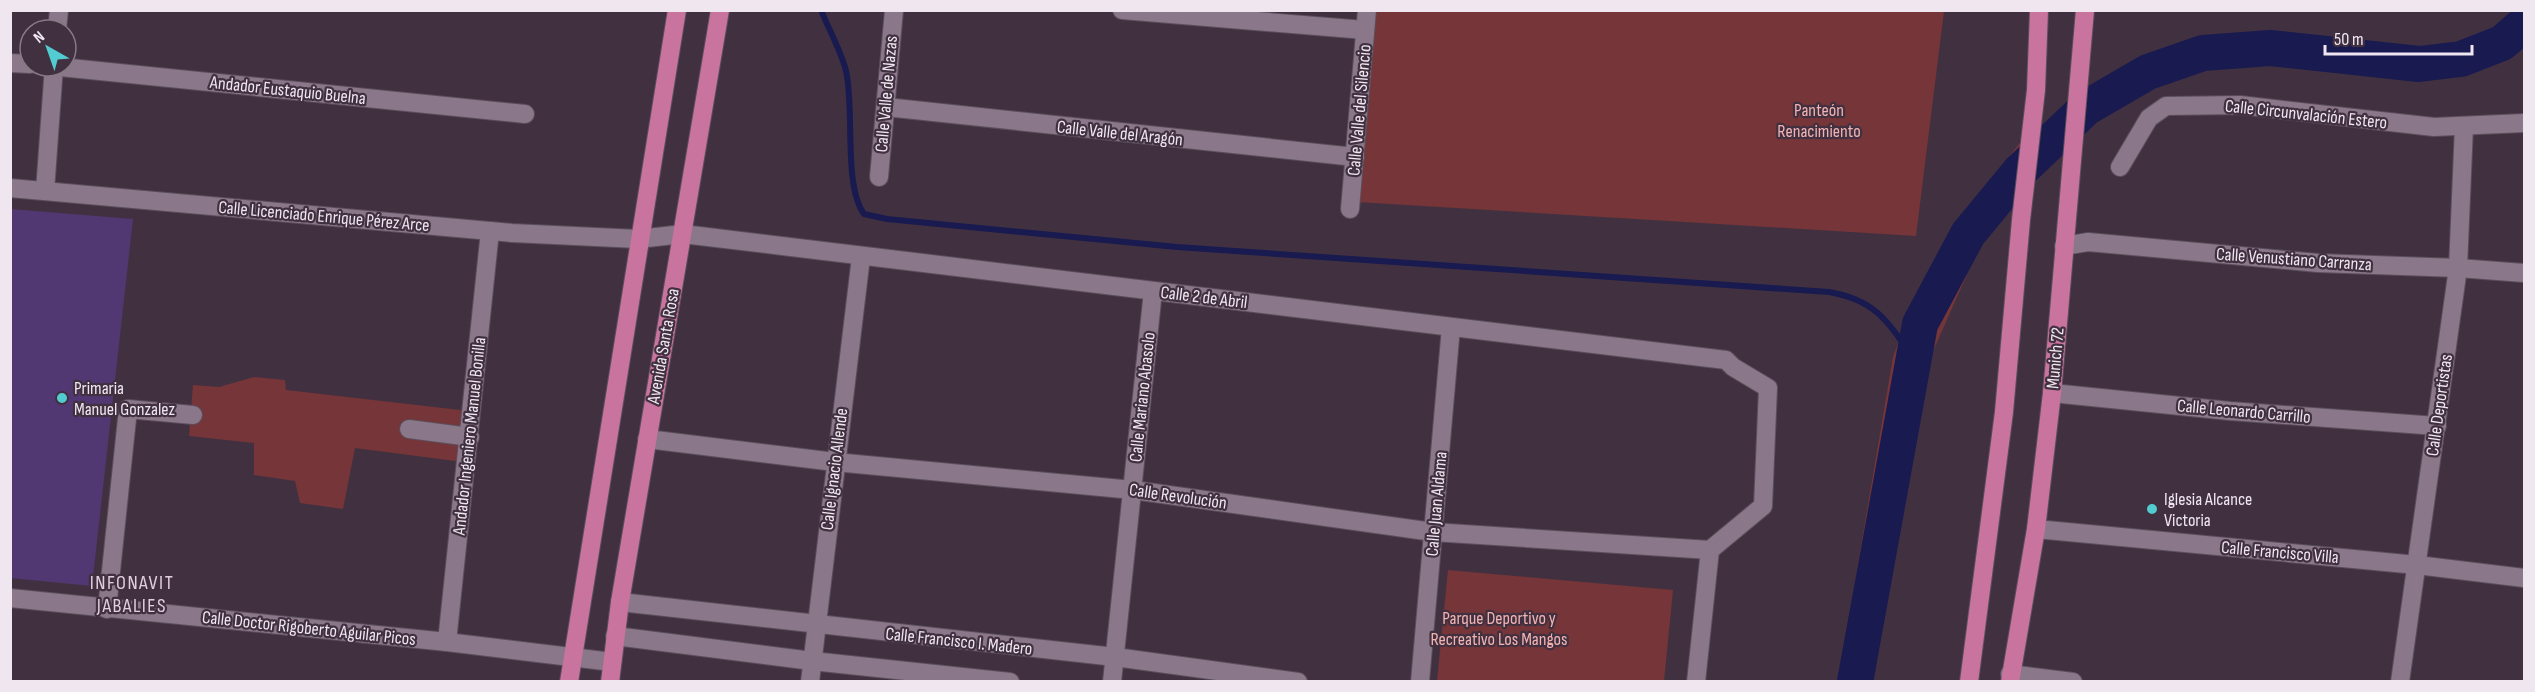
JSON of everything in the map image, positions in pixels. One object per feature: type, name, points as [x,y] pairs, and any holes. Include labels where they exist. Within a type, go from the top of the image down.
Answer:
[{"type":"main road","points":[[569,681],[638,239],[677,10]]},
{"type":"main road","name":"Avenida Santa Rosa","points":[[610,681],[620,602],[720,10]]},
{"type":"main road","points":[[1969,681],[2004,412],[2021,219],[2036,90],[2039,10]]},
{"type":"main road","name":"Munich 72","points":[[2010,678],[2036,529],[2052,393],[2064,246],[2072,190],[2085,10]]},
{"type":"street","name":"Calle Valle de Nazas","points":[[879,177],[894,10]]},
{"type":"street","points":[[1122,10],[1365,30]]},
{"type":"street","name":"Calle Valle del Silencio","points":[[1350,208],[1367,10]]},
{"type":"street","name":"Andador Eustaquio Buelna","points":[[78,69],[525,114]]},
{"type":"street","points":[[45,191],[52,78]]},
{"type":"street","name":"Calle Circunvalación Estero","points":[[2120,167],[2149,118],[2166,106],[2240,105],[2434,127],[2524,123]]},
{"type":"street","name":"Calle Valle del Aragón","points":[[886,107],[1355,157]]},
{"type":"street","name":"Calle Deportistas","points":[[2400,681],[2458,268],[2464,126]]},
{"type":"street","name":"Calle Licenciado Enrique Pérez Arce","points":[[10,188],[490,231],[638,239],[683,234]]},
{"type":"street","name":"Andador Ingeniero Manuel Bonilla","points":[[447,642],[490,231]]},
{"type":"street","name":"Calle 2 de Abril","points":[[683,234],[1726,360],[1732,367],[1768,388],[1762,506],[1710,550]]},
{"type":"street","name":"Calle Venustiano Carranza","points":[[2064,246],[2088,242],[2318,263],[2524,273]]},
{"type":"street","name":"Calle Ignacio Allende","points":[[810,681],[861,257]]},
{"type":"street","name":"Calle Mariano Abasolo","points":[[1112,681],[1153,291]]},
{"type":"street","name":"Calle Juan Aldama","points":[[1420,681],[1452,327]]},
{"type":"street","name":"Calle Leonardo Carrillo","points":[[2052,393],[2230,411],[2437,426]]},
{"type":"street","points":[[107,609],[128,409],[193,415]]},
{"type":"street","points":[[410,429],[470,437]]},
{"type":"street","name":"Calle Revolución","points":[[647,439],[835,462],[1132,490],[1433,531],[1710,550]]},
{"type":"street","name":"Calle Francisco Villa","points":[[2036,529],[2417,565],[2524,578]]},
{"type":"street","points":[[1696,681],[1710,550]]},
{"type":"street","name":"Calle Doctor Rigoberto Aguilar Picos","points":[[10,598],[447,642],[612,662]]},
{"type":"street","name":"Calle Francisco I. Madero","points":[[620,602],[816,626],[1115,657],[1298,681]]},
{"type":"street","name":"Calle Francisco I. Madero","points":[[615,636],[812,661],[1010,681]]},
{"type":"street","points":[[2010,678],[2073,681]]},
{"type":"green space","name":"Panteón Renacimiento","points":[[1373,11],[1944,11],[1916,236],[1357,202]]},
{"type":"green space","points":[[2086,108],[2039,176],[1984,236],[1933,351],[1872,681],[1838,682],[1893,357],[1918,290],[1965,213],[2019,144]]},
{"type":"green space","points":[[254,377],[285,380],[286,390],[469,411],[463,462],[355,448],[343,509],[300,503],[295,481],[254,475],[254,443],[189,436],[193,385],[219,387]]},
{"type":"green space","name":"Parque Deportivo y Recreativo Los Mangos","points":[[1448,570],[1673,590],[1664,681],[1437,681]]},
{"type":"building","name":"Primaria Manuel Gonzalez","points":[[10,209],[133,219],[92,586],[10,578]]},
{"type":"waterway","points":[[821,10],[846,71],[850,106],[851,166],[858,201],[864,214],[887,219],[1177,247],[1829,292],[1858,300],[1869,306],[1887,323],[1913,358]]},
{"type":"waterway","points":[[1855,682],[1920,324],[1968,234],[2020,171],[2086,108],[2148,72],[2203,53],[2270,48],[2419,64],[2461,59],[2502,43],[2524,24]]},
{"type":"place","name":"Primaria Manuel Gonzalez","points":[[62,398]]},
{"type":"place","name":"Iglesia Alcance Victoria","points":[[2152,509]]},
{"type":"district","name":"INFONAVIT JABALIES","points":[[132,594]]}]
